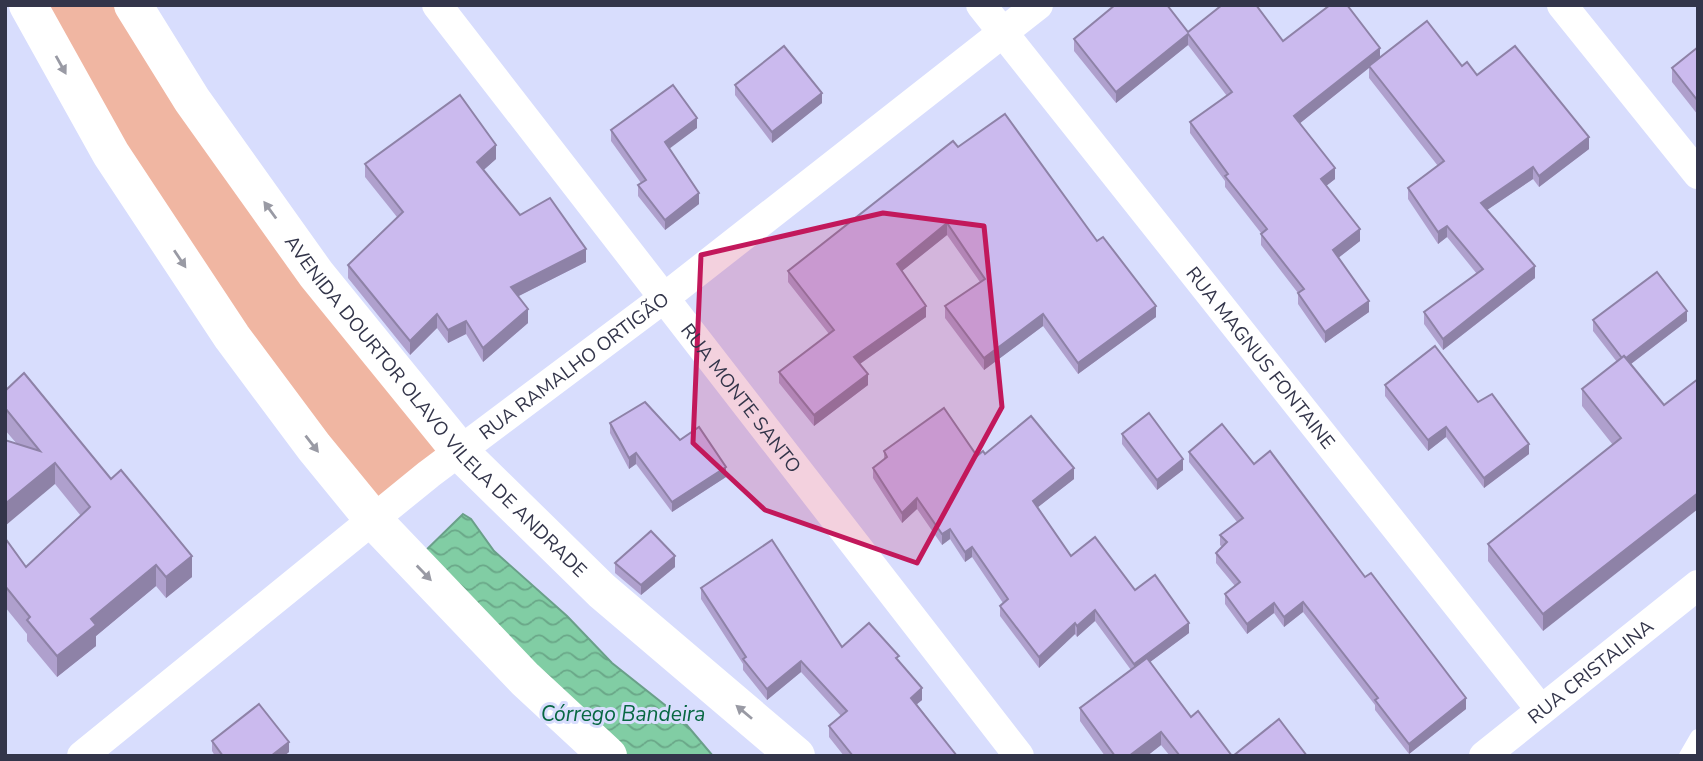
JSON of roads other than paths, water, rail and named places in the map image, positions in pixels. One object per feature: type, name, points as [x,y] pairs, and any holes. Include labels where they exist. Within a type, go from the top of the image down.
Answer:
[{"type":"main road","points":[[28,5],[111,154],[232,337],[314,447],[375,521],[525,679],[608,756]]},
{"type":"main road","name":"AVENIDA DOURTOR OLAVO VILELA DE ANDRADE","points":[[133,5],[192,100],[316,274],[460,449],[602,592],[796,756]]},
{"type":"street","name":"RUA MONTE SANTO","points":[[437,5],[1019,756]]},
{"type":"street","name":"RUA MAGNUS FONTAINE","points":[[981,5],[1541,710]]},
{"type":"street","name":"RUA RAMALHO ORTIGÃO","points":[[82,756],[117,745],[460,449],[664,298],[1038,5]]},
{"type":"street","points":[[1562,5],[1698,174]]},
{"type":"street","name":"RUA CRISTALINA","points":[[1484,756],[1698,584]]},
{"type":"lane","points":[[1687,756],[1698,737]]},
{"type":"water","name":"Córrego Bandeira","points":[[463,514],[471,519],[494,551],[567,616],[612,663],[680,717],[713,756],[619,756],[420,556]]}]
